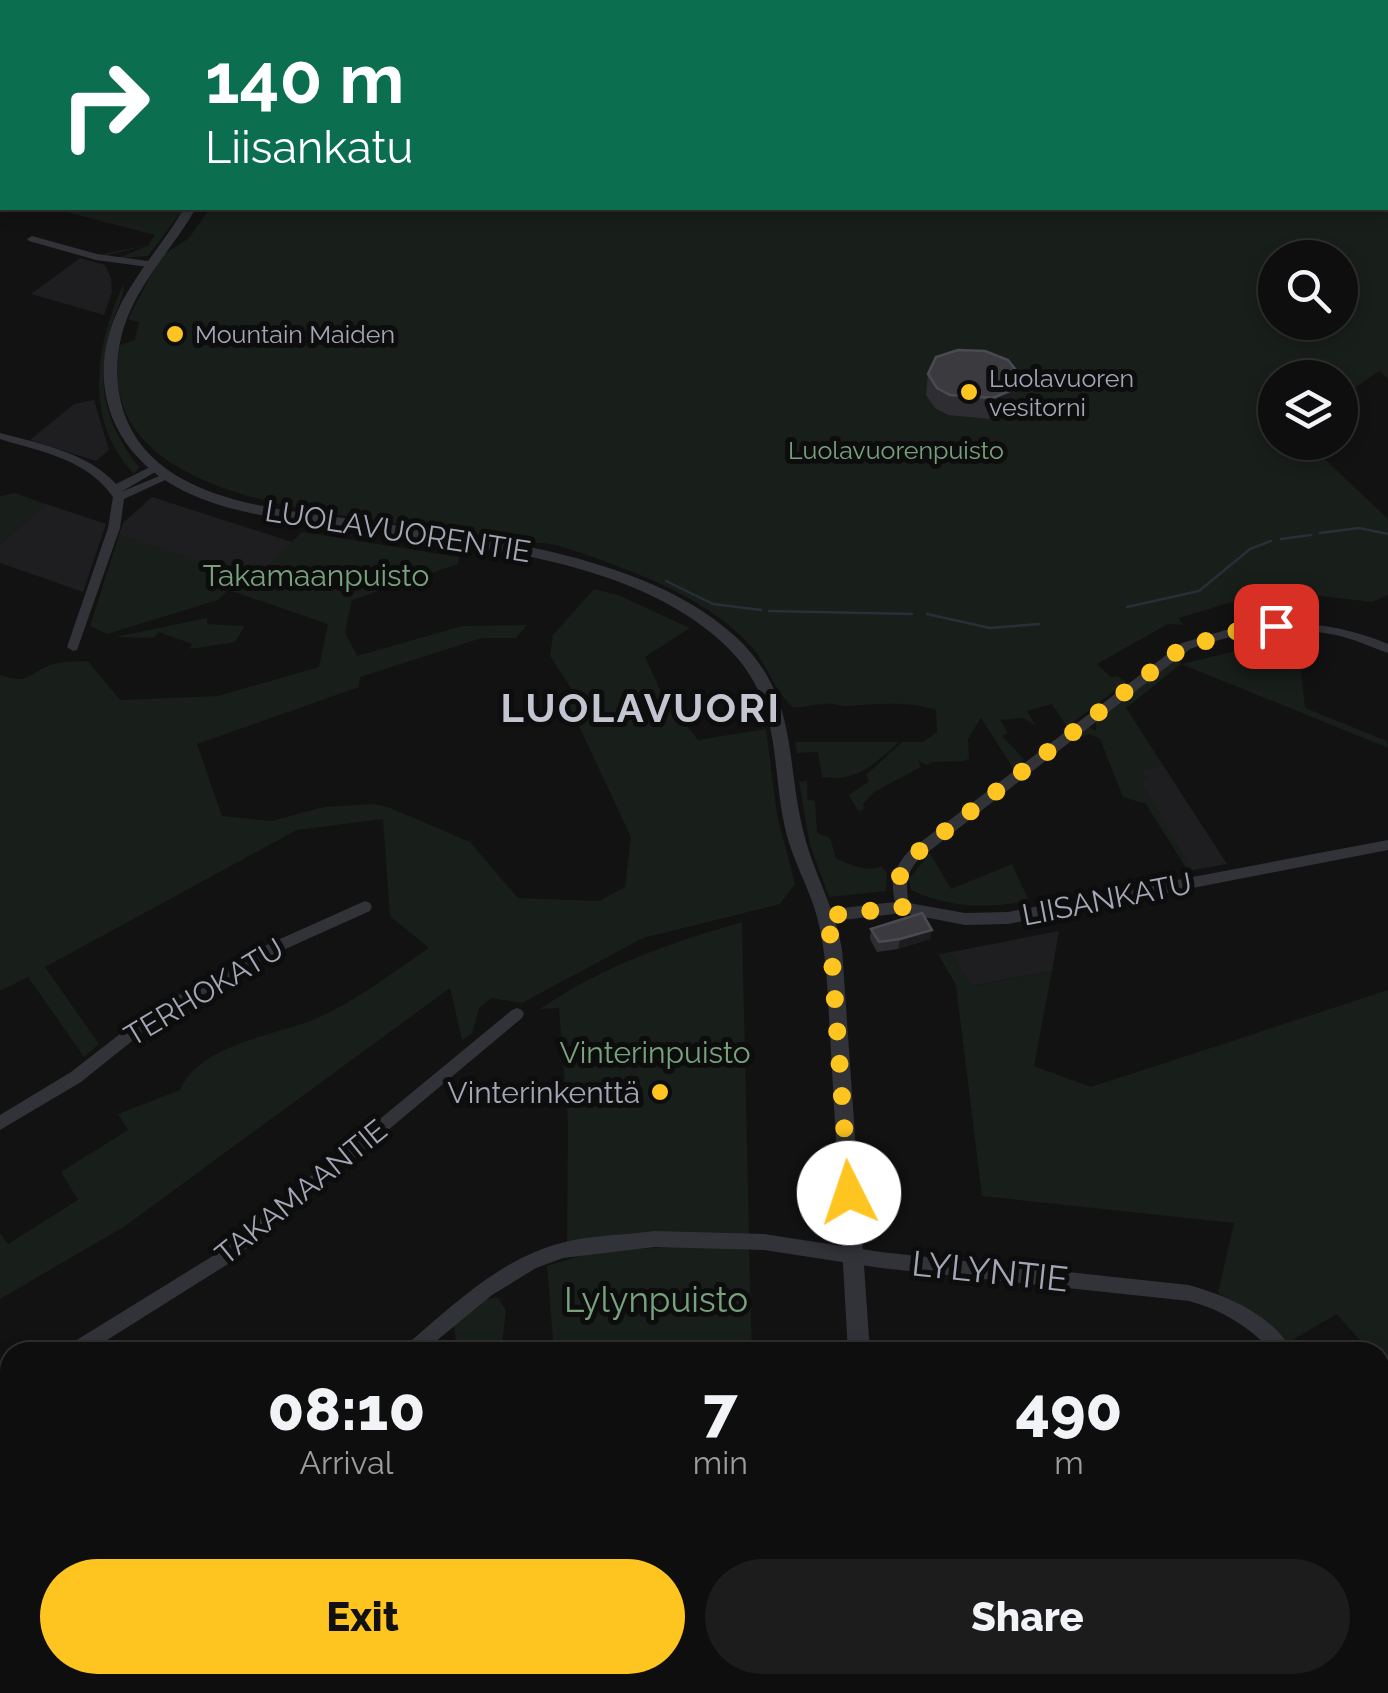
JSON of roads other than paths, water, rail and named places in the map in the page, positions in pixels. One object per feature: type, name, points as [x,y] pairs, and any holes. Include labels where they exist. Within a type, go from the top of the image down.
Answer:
[{"type":"street","name":"LUOLAVUORENTIE","points":[[188,210],[148,264],[120,315],[110,372],[124,434],[162,472],[218,498],[269,511],[536,553],[588,566],[660,594],[694,613],[744,654],[772,694],[796,838],[830,933],[858,1342]]},
{"type":"street","points":[[32,239],[96,257],[148,264]]},
{"type":"street","points":[[0,436],[84,464],[117,493]]},
{"type":"street","points":[[117,493],[162,472]]},
{"type":"street","points":[[74,647],[108,544],[117,493]]},
{"type":"street","points":[[903,907],[898,880],[909,859],[1186,646],[1231,632],[1304,626],[1345,632],[1388,649]]},
{"type":"street","name":"LIISANKATU","points":[[825,916],[903,907],[965,919],[1008,918],[1388,845]]},
{"type":"street","name":"TERHOKATU","points":[[0,1122],[76,1077],[130,1032],[164,1010],[267,950],[365,907]]},
{"type":"street","name":"TAKAMAANTIE","points":[[89,1342],[222,1259],[517,1014]]},
{"type":"street","name":"LYLYNTIE","points":[[423,1342],[510,1272],[563,1250],[654,1239],[729,1240],[1189,1293],[1239,1310],[1275,1342]]},
{"type":"waterway","points":[[1320,533],[1359,528],[1388,534]]},
{"type":"waterway","points":[[1281,539],[1311,535]]},
{"type":"waterway","points":[[1127,607],[1199,591],[1250,549],[1271,541]]},
{"type":"waterway","points":[[666,581],[713,604],[761,610]]},
{"type":"waterway","points":[[769,611],[912,614]]},
{"type":"waterway","points":[[927,614],[990,628],[1039,624]]},
{"type":"place","name":"Mountain Maiden","points":[[175,334]]},
{"type":"place","name":"Luolavuoren vesitorni","points":[[969,392]]},
{"type":"place","name":"Vinterinkenttä","points":[[660,1092]]},
{"type":"district","name":"LUOLAVUORI","points":[[641,707]]},
{"type":"park label","name":"Luolavuorenpuisto","points":[[896,450]]},
{"type":"park label","name":"Takamaanpuisto","points":[[316,575]]},
{"type":"park label","name":"Vinterinpuisto","points":[[655,1052]]},
{"type":"park label","name":"Lylynpuisto","points":[[656,1299]]}]
